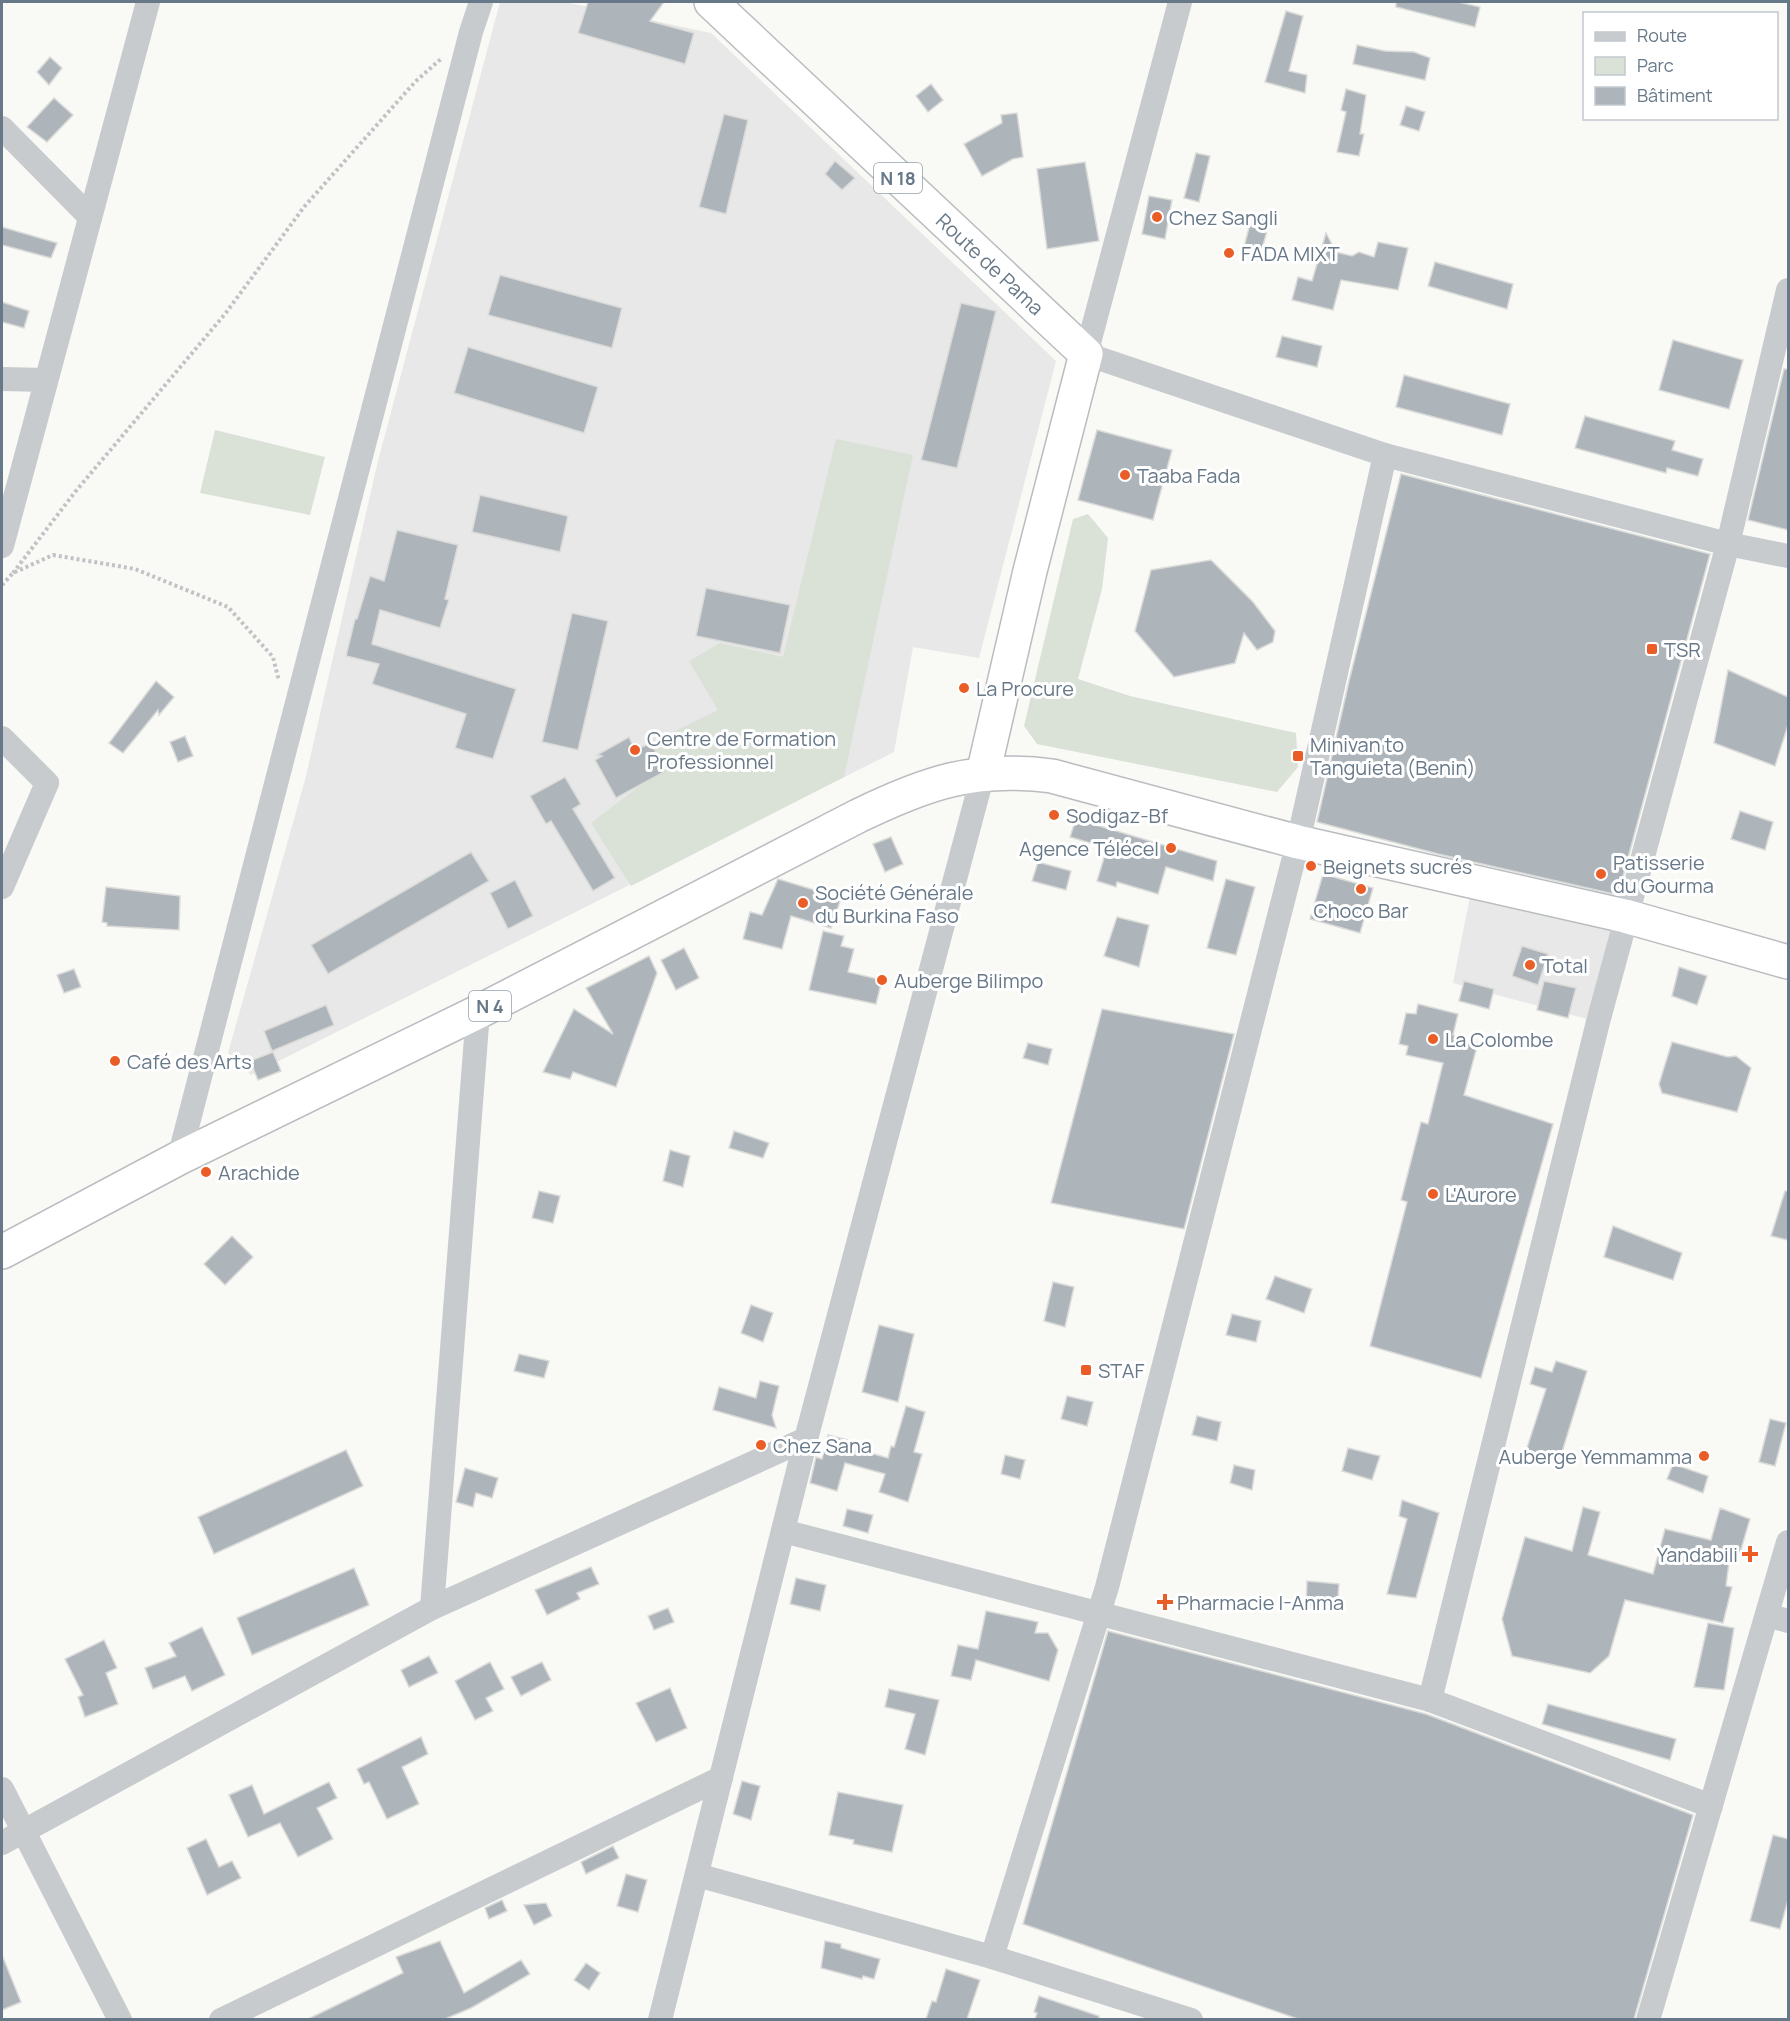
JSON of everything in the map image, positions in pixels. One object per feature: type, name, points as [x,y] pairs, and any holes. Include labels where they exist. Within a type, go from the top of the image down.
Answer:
[{"type":"highway","name":"Route de Pama","points":[[711,2],[1086,354]]},
{"type":"highway","points":[[983,774],[1030,571],[1086,354]]},
{"type":"highway","name":"N 4","points":[[2,1252],[179,1158],[478,1012],[904,794],[945,780],[983,774],[1019,772],[1052,776],[1298,842],[1625,916],[1788,962]]},
{"type":"street","points":[[2,546],[147,2]]},
{"type":"street","points":[[179,1158],[471,32],[481,2]]},
{"type":"street","points":[[1180,2],[1086,354],[1385,455],[1728,544],[1788,556]]},
{"type":"street","points":[[2,128],[90,217]]},
{"type":"street","points":[[1430,1700],[1625,916],[1728,544],[1788,290]]},
{"type":"street","points":[[2,379],[46,380]]},
{"type":"street","points":[[992,1957],[1099,1614],[1298,842],[1385,455]]},
{"type":"street","points":[[2,738],[46,783],[2,887]]},
{"type":"street","points":[[660,2019],[806,1440],[983,774]]},
{"type":"street","points":[[432,1608],[478,1012]]},
{"type":"street","points":[[2,1844],[432,1608],[806,1440]]},
{"type":"street","points":[[783,1531],[1430,1700],[1710,1806]]},
{"type":"street","points":[[1648,2019],[1710,1806],[1778,1618],[1788,1542]]},
{"type":"street","points":[[221,2019],[721,1778]]},
{"type":"street","points":[[2,1789],[120,2019]]},
{"type":"street","points":[[696,1875],[992,1957],[1191,2019]]},
{"type":"path","points":[[2,585],[75,492],[225,314],[304,207],[415,82],[471,32]]},
{"type":"path","points":[[13,573],[53,555],[135,569],[228,607],[273,657],[281,687]]},
{"type":"shaded area","points":[[500,2],[565,2],[711,33],[1056,361],[979,658],[913,647],[894,752],[251,1075],[228,1053],[305,780],[377,465]]},
{"type":"shaded area","points":[[1473,881],[1625,916],[1598,1022],[1453,983]]},
{"type":"green space","points":[[215,430],[325,457],[310,515],[200,493]]},
{"type":"green space","points":[[836,439],[913,455],[844,777],[631,886],[591,823],[641,785],[666,771],[651,743],[718,710],[689,661],[720,643],[783,657]]},
{"type":"green space","points":[[1088,514],[1108,538],[1102,589],[1078,679],[1130,696],[1296,733],[1298,767],[1277,792],[1037,744],[1024,726],[1073,519]]},
{"type":"building","points":[[588,2],[664,2],[650,21],[694,33],[685,64],[578,33]]},
{"type":"building","points":[[1396,2],[1458,2],[1480,7],[1475,27],[1396,7]]},
{"type":"building","points":[[1286,11],[1303,16],[1289,71],[1307,75],[1305,93],[1265,82]]},
{"type":"building","points":[[1357,45],[1385,51],[1414,52],[1430,58],[1425,80],[1353,64]]},
{"type":"building","points":[[50,57],[62,68],[49,85],[37,72]]},
{"type":"building","points":[[931,84],[943,100],[928,112],[916,96]]},
{"type":"building","points":[[1346,89],[1366,95],[1360,134],[1364,134],[1359,156],[1337,152],[1346,112],[1341,110]]},
{"type":"building","points":[[54,98],[73,115],[47,142],[27,127]]},
{"type":"building","points":[[1406,106],[1425,112],[1419,131],[1400,125]]},
{"type":"building","points":[[1017,113],[1023,157],[1013,159],[982,176],[964,144],[1002,123],[1001,115]]},
{"type":"building","points":[[724,114],[748,120],[726,214],[699,207]]},
{"type":"building","points":[[1196,153],[1210,156],[1199,202],[1184,198]]},
{"type":"building","points":[[835,161],[855,178],[842,190],[825,174]]},
{"type":"building","points":[[1085,162],[1099,241],[1047,249],[1037,169]]},
{"type":"building","name":"Chez Sangli","points":[[1149,196],[1172,200],[1165,239],[1142,234]]},
{"type":"building","points":[[1252,216],[1270,220],[1259,260],[1242,255]]},
{"type":"building","points":[[2,227],[57,243],[51,258],[2,245]]},
{"type":"building","points":[[1326,233],[1336,252],[1352,256],[1359,252],[1374,257],[1378,242],[1408,248],[1398,290],[1341,280],[1333,310],[1292,300],[1298,277],[1312,281]]},
{"type":"building","points":[[1435,262],[1513,284],[1507,309],[1428,286]]},
{"type":"building","points":[[500,275],[622,308],[612,348],[488,315]]},
{"type":"building","points":[[2,302],[29,311],[24,328],[2,322]]},
{"type":"building","points":[[961,303],[996,311],[957,468],[921,460]]},
{"type":"building","points":[[1282,336],[1322,346],[1317,367],[1276,357]]},
{"type":"building","points":[[1673,340],[1743,360],[1729,409],[1659,390]]},
{"type":"building","points":[[468,347],[598,387],[584,433],[454,393]]},
{"type":"building","points":[[1784,369],[1788,369],[1788,530],[1748,520]]},
{"type":"building","points":[[1404,375],[1510,404],[1502,435],[1396,407]]},
{"type":"building","points":[[1585,416],[1675,441],[1672,450],[1703,459],[1698,476],[1667,468],[1666,473],[1575,448]]},
{"type":"building","name":"Taaba Fada","points":[[1097,430],[1172,450],[1153,520],[1078,500]]},
{"type":"building","points":[[1401,474],[1710,554],[1618,895],[1438,854],[1317,822],[1349,681]]},
{"type":"building","points":[[480,495],[568,516],[560,552],[472,532]]},
{"type":"building","points":[[397,530],[458,545],[445,599],[449,600],[440,628],[380,610],[372,644],[516,689],[493,759],[455,748],[466,714],[372,684],[379,664],[346,656],[355,619],[357,619],[370,576],[384,581]]},
{"type":"building","points":[[1211,560],[1253,602],[1275,631],[1273,642],[1257,650],[1244,633],[1235,663],[1174,677],[1135,631],[1151,570]]},
{"type":"building","points":[[706,588],[790,605],[780,653],[696,636]]},
{"type":"building","points":[[572,613],[608,621],[578,750],[542,742]]},
{"type":"building","points":[[1728,670],[1788,697],[1788,725],[1775,766],[1714,743]]},
{"type":"building","points":[[156,681],[174,697],[159,715],[158,710],[123,753],[109,743]]},
{"type":"building","points":[[185,736],[193,756],[178,762],[170,742]]},
{"type":"building","points":[[629,737],[635,750],[651,743],[666,771],[616,798],[595,760],[602,756],[597,755]]},
{"type":"building","points":[[565,777],[581,804],[573,809],[615,878],[593,891],[551,821],[546,824],[530,796]]},
{"type":"building","points":[[1740,811],[1773,822],[1765,850],[1731,839]]},
{"type":"building","points":[[1076,819],[1217,861],[1213,881],[1166,867],[1158,894],[1117,882],[1116,887],[1097,881],[1107,848],[1070,837]]},
{"type":"building","points":[[891,837],[903,864],[885,872],[873,844]]},
{"type":"building","points":[[471,852],[489,881],[328,974],[311,945]]},
{"type":"building","points":[[1038,862],[1071,871],[1066,890],[1032,881]]},
{"type":"building","points":[[1323,874],[1373,888],[1360,933],[1310,919]]},
{"type":"building","name":"Société Générale du Burkina Faso","points":[[778,879],[841,898],[831,928],[791,916],[782,949],[743,939],[750,912],[762,915]]},
{"type":"building","points":[[1226,879],[1255,887],[1236,955],[1207,948]]},
{"type":"building","points":[[515,880],[533,916],[508,929],[490,893]]},
{"type":"building","points":[[106,887],[180,896],[179,930],[107,926],[107,923],[102,922]]},
{"type":"building","points":[[1117,917],[1149,925],[1139,967],[1104,956]]},
{"type":"building","points":[[823,931],[844,936],[841,946],[854,949],[848,972],[882,980],[876,1004],[809,990]]},
{"type":"building","name":"Total","points":[[1522,946],[1548,954],[1538,985],[1512,976]]},
{"type":"building","points":[[684,948],[699,978],[676,990],[661,960]]},
{"type":"building","points":[[649,956],[657,973],[616,1087],[573,1072],[570,1079],[543,1072],[574,1009],[613,1034],[586,988]]},
{"type":"building","points":[[1679,967],[1707,976],[1697,1005],[1672,996]]},
{"type":"building","points":[[74,969],[81,987],[64,993],[57,975]]},
{"type":"building","points":[[1464,981],[1494,989],[1489,1009],[1459,1001]]},
{"type":"building","points":[[1544,981],[1576,988],[1568,1018],[1537,1010]]},
{"type":"building","points":[[1418,1004],[1458,1014],[1453,1035],[1478,1043],[1464,1095],[1553,1124],[1481,1378],[1370,1346],[1407,1202],[1401,1200],[1421,1122],[1428,1124],[1443,1063],[1406,1055],[1408,1046],[1399,1044],[1406,1013],[1416,1014]]},
{"type":"building","points":[[326,1005],[334,1025],[272,1051],[264,1031]]},
{"type":"building","points":[[1102,1009],[1234,1034],[1184,1229],[1051,1203]]},
{"type":"building","points":[[1672,1042],[1728,1057],[1736,1056],[1751,1068],[1737,1112],[1662,1093],[1659,1084]]},
{"type":"building","points":[[1028,1043],[1052,1049],[1048,1065],[1023,1058]]},
{"type":"building","points":[[273,1052],[281,1071],[258,1080],[250,1061]]},
{"type":"building","points":[[734,1131],[769,1143],[763,1158],[729,1148]]},
{"type":"building","points":[[670,1150],[690,1156],[683,1187],[663,1181]]},
{"type":"building","points":[[539,1191],[560,1196],[553,1223],[532,1218]]},
{"type":"building","points":[[1785,1191],[1788,1191],[1788,1240],[1771,1236]]},
{"type":"building","points":[[1613,1226],[1682,1253],[1673,1280],[1604,1257]]},
{"type":"building","points":[[232,1236],[253,1257],[225,1285],[204,1264]]},
{"type":"building","points":[[1275,1276],[1312,1289],[1304,1313],[1266,1299]]},
{"type":"building","points":[[1053,1282],[1074,1287],[1065,1327],[1044,1321]]},
{"type":"building","points":[[751,1305],[773,1313],[763,1342],[741,1333]]},
{"type":"building","points":[[1232,1314],[1261,1321],[1256,1342],[1226,1335]]},
{"type":"building","points":[[879,1325],[914,1334],[898,1402],[862,1392]]},
{"type":"building","points":[[519,1354],[549,1361],[544,1378],[514,1371]]},
{"type":"building","points":[[1556,1361],[1587,1371],[1558,1465],[1525,1454],[1546,1389],[1530,1384],[1535,1367],[1552,1372]]},
{"type":"building","points":[[760,1381],[779,1386],[772,1415],[776,1428],[713,1410],[719,1387],[756,1398]]},
{"type":"building","points":[[1067,1396],[1093,1402],[1087,1426],[1061,1419]]},
{"type":"building","points":[[906,1406],[925,1412],[914,1452],[922,1454],[908,1502],[879,1492],[885,1474],[845,1463],[837,1491],[810,1483],[816,1457],[822,1459],[828,1435],[848,1440],[846,1446],[888,1458],[891,1446],[894,1447]]},
{"type":"building","points":[[1197,1416],[1221,1422],[1217,1441],[1192,1435]]},
{"type":"building","points":[[1770,1419],[1786,1423],[1775,1466],[1759,1462]]},
{"type":"building","points":[[1348,1448],[1380,1456],[1372,1480],[1342,1471]]},
{"type":"building","points":[[346,1450],[363,1486],[214,1554],[198,1517]]},
{"type":"building","points":[[1005,1455],[1025,1460],[1020,1479],[1001,1474]]},
{"type":"building","points":[[1673,1464],[1708,1476],[1703,1493],[1667,1479]]},
{"type":"building","points":[[1234,1465],[1255,1470],[1252,1490],[1230,1483]]},
{"type":"building","points":[[465,1468],[498,1478],[492,1498],[476,1493],[473,1507],[456,1502]]},
{"type":"building","points":[[1402,1500],[1439,1513],[1416,1598],[1387,1594],[1407,1519],[1399,1516]]},
{"type":"building","points":[[1583,1507],[1600,1512],[1588,1555],[1653,1574],[1665,1529],[1711,1540],[1720,1508],[1750,1519],[1740,1553],[1731,1547],[1726,1586],[1732,1587],[1723,1623],[1625,1600],[1609,1656],[1590,1673],[1512,1656],[1502,1619],[1525,1537],[1572,1551]]},
{"type":"building","points":[[847,1509],[873,1515],[868,1533],[843,1526]]},
{"type":"building","points":[[591,1567],[599,1584],[577,1593],[580,1599],[547,1615],[535,1590]]},
{"type":"building","points":[[354,1568],[369,1605],[252,1655],[237,1618]]},
{"type":"building","points":[[796,1578],[826,1585],[820,1611],[790,1604]]},
{"type":"building","points":[[1307,1581],[1339,1584],[1337,1609],[1306,1606]]},
{"type":"building","points":[[668,1608],[674,1622],[654,1630],[648,1616]]},
{"type":"building","points":[[986,1611],[1038,1622],[1035,1633],[1048,1633],[1058,1650],[1049,1681],[976,1660],[971,1680],[951,1676],[958,1645],[978,1649]]},
{"type":"building","points":[[1708,1623],[1734,1628],[1724,1690],[1694,1687]]},
{"type":"building","points":[[202,1627],[225,1675],[192,1691],[185,1676],[153,1689],[145,1668],[176,1656],[169,1643]]},
{"type":"building","points":[[1108,1631],[1426,1714],[1693,1815],[1634,2019],[1298,2019],[1023,1924]]},
{"type":"building","points":[[104,1640],[117,1668],[106,1673],[118,1704],[85,1717],[78,1697],[83,1695],[65,1659]]},
{"type":"building","points":[[429,1656],[438,1673],[409,1687],[401,1670]]},
{"type":"building","points":[[490,1662],[504,1689],[486,1698],[493,1711],[475,1720],[455,1681]]},
{"type":"building","points":[[542,1662],[551,1680],[521,1696],[511,1677]]},
{"type":"building","points":[[670,1688],[687,1728],[656,1742],[636,1703]]},
{"type":"building","points":[[889,1689],[939,1700],[925,1755],[905,1749],[915,1714],[885,1707]]},
{"type":"building","points":[[1548,1704],[1676,1739],[1670,1760],[1542,1724]]},
{"type":"building","points":[[421,1737],[428,1754],[402,1767],[419,1804],[387,1819],[369,1782],[364,1784],[357,1769]]},
{"type":"building","points":[[742,1781],[760,1786],[751,1820],[733,1814]]},
{"type":"building","points":[[329,1782],[337,1798],[317,1808],[333,1839],[298,1857],[280,1823],[248,1837],[229,1795],[252,1785],[264,1814]]},
{"type":"building","points":[[838,1792],[903,1805],[892,1852],[853,1844],[854,1840],[829,1835]]},
{"type":"building","points":[[1773,1835],[1788,1839],[1788,1900],[1780,1929],[1750,1921]]},
{"type":"building","points":[[206,1839],[219,1867],[232,1861],[241,1878],[207,1895],[187,1848]]},
{"type":"building","points":[[613,1846],[619,1858],[586,1874],[581,1862]]},
{"type":"building","points":[[626,1874],[647,1880],[638,1912],[617,1906]]},
{"type":"building","points":[[502,1900],[507,1911],[489,1919],[485,1908]]},
{"type":"building","points":[[546,1903],[552,1916],[534,1925],[524,1905]]},
{"type":"building","points":[[440,1941],[464,1993],[521,1960],[530,1974],[471,2008],[445,2019],[308,2019],[403,1973],[396,1957]]},
{"type":"building","points":[[825,1941],[841,1944],[841,1948],[880,1959],[874,1979],[863,1976],[862,1979],[821,1968]]},
{"type":"building","points":[[2,1955],[21,2002],[2,2010]]},
{"type":"building","points":[[586,1963],[600,1973],[589,1990],[574,1980]]},
{"type":"building","points":[[946,1969],[980,1980],[967,2019],[926,2019],[932,2001],[936,2002]]},
{"type":"building","points":[[1039,1996],[1099,2016],[1099,2019],[1035,2019],[1037,2013],[1034,2012]]},
{"type":"place","name":"Chez Sangli","points":[[1157,217]]},
{"type":"place","name":"FADA MIXT","points":[[1229,253]]},
{"type":"place","name":"Taaba Fada","points":[[1125,475]]},
{"type":"place","name":"TSR","points":[[1652,649]]},
{"type":"place","name":"La Procure","points":[[964,688]]},
{"type":"place","name":"Centre de Formation Professionnel","points":[[635,750]]},
{"type":"place","name":"Minivan to Tanguieta (Benin)","points":[[1298,756]]},
{"type":"place","name":"Sodigaz-Bf","points":[[1054,815]]},
{"type":"place","name":"Agence Télécel","points":[[1171,848]]},
{"type":"place","name":"Beignets sucrés","points":[[1311,866]]},
{"type":"place","name":"Patisserie du Gourma","points":[[1601,874]]},
{"type":"place","name":"Choco Bar","points":[[1361,889]]},
{"type":"place","name":"Société Générale du Burkina Faso","points":[[803,903]]},
{"type":"place","name":"Total","points":[[1530,965]]},
{"type":"place","name":"Auberge Bilimpo","points":[[882,980]]},
{"type":"place","name":"La Colombe","points":[[1433,1039]]},
{"type":"place","name":"Café des Arts","points":[[115,1061]]},
{"type":"place","name":"Arachide","points":[[206,1172]]},
{"type":"place","name":"L'Aurore","points":[[1433,1194]]},
{"type":"place","name":"STAF","points":[[1086,1370]]},
{"type":"place","name":"Chez Sana","points":[[761,1445]]},
{"type":"place","name":"Auberge Yemmamma","points":[[1704,1456]]},
{"type":"place","name":"Yandabili","points":[[1750,1554]]},
{"type":"place","name":"Pharmacie I-Anma","points":[[1165,1602]]}]
